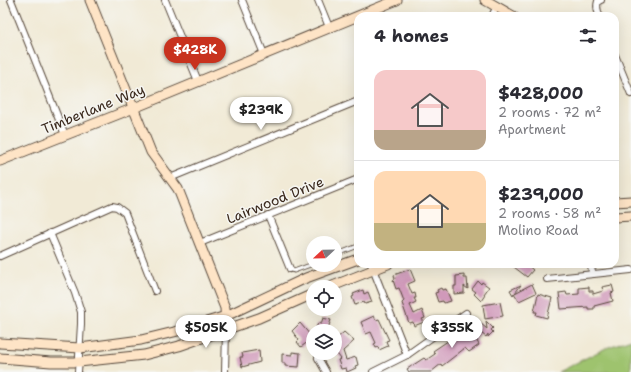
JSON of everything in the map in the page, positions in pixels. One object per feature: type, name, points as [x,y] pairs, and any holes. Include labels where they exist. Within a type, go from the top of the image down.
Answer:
[{"type":"street","points":[[11,0],[65,135]]},
{"type":"street","points":[[90,0],[151,152],[178,189],[226,308],[225,372]]},
{"type":"street","points":[[165,0],[198,81]]},
{"type":"street","points":[[242,0],[264,54]]},
{"type":"street","points":[[318,0],[329,27]]},
{"type":"street","name":"Timberlane Way","points":[[366,12],[395,0]]},
{"type":"street","points":[[484,0],[507,12]]},
{"type":"street","points":[[598,12],[599,2]]},
{"type":"street","points":[[494,12],[497,6]]},
{"type":"street","name":"Timberlane Way","points":[[0,161],[134,108],[354,17]]},
{"type":"street","points":[[619,65],[631,94]]},
{"type":"street","points":[[170,178],[354,103]]},
{"type":"street","name":"Lairwood Drive","points":[[200,243],[354,181]]},
{"type":"street","points":[[619,202],[631,201]]},
{"type":"street","points":[[0,256],[112,206],[117,207],[125,213],[155,291]]},
{"type":"street","points":[[268,215],[290,270]]},
{"type":"street","points":[[619,217],[631,216]]},
{"type":"street","points":[[50,233],[79,303],[81,324],[78,372]]},
{"type":"street","points":[[0,343],[80,348],[141,340],[174,332],[226,316],[306,278],[354,260]]},
{"type":"street","points":[[342,281],[370,268]]},
{"type":"street","points":[[372,268],[407,355]]},
{"type":"street","points":[[591,268],[592,274]]},
{"type":"street","points":[[547,279],[631,270]]},
{"type":"street","points":[[0,358],[51,362],[79,362],[144,355],[179,346],[226,330],[259,318],[306,297]]},
{"type":"street","points":[[373,372],[407,355],[466,313]]},
{"type":"street","points":[[319,360],[326,372]]},
{"type":"lane","points":[[342,252],[354,248]]},
{"type":"lane","points":[[290,270],[294,271],[306,267]]},
{"type":"green space","points":[[631,339],[631,372],[558,372],[606,348]]},
{"type":"building","points":[[515,268],[531,268],[533,270],[527,277]]},
{"type":"building","points":[[410,269],[415,281],[408,284],[412,294],[415,293],[416,298],[414,298],[416,302],[410,305],[414,314],[422,310],[425,318],[422,319],[424,322],[414,326],[413,322],[409,323],[402,303],[404,301],[399,288],[396,289],[393,280],[395,279],[394,275]]},
{"type":"building","points":[[464,275],[464,278],[467,278],[468,289],[464,286],[464,293],[454,294],[456,276]]},
{"type":"building","points":[[478,281],[489,287],[481,301],[474,294],[476,292],[472,289]]},
{"type":"building","points":[[532,284],[536,293],[519,301],[510,290],[521,285],[515,293]]},
{"type":"building","points":[[612,285],[614,292],[611,293],[613,301],[594,306],[594,309],[588,309],[588,307],[561,309],[559,293],[566,292],[567,295],[579,294],[579,288],[589,287],[589,291],[593,291],[593,294],[603,291],[602,287]]},
{"type":"building","points":[[441,288],[442,290],[446,289],[451,301],[444,303],[443,301],[438,302],[435,293]]},
{"type":"building","points":[[363,290],[364,294],[368,292],[372,302],[365,304],[364,302],[355,305],[352,297],[354,296],[353,294]]},
{"type":"building","points":[[538,294],[552,298],[547,318],[536,315],[537,312],[534,312]]},
{"type":"building","points":[[500,302],[503,316],[485,319],[483,305]]},
{"type":"building","points":[[374,316],[376,320],[379,319],[389,340],[386,341],[388,346],[379,350],[374,344],[376,343],[371,332],[366,334],[361,322]]},
{"type":"building","points":[[323,318],[331,320],[330,324],[321,324]]},
{"type":"building","points":[[486,321],[493,328],[491,330],[493,332],[488,337],[488,334],[486,337],[481,333],[476,339],[479,345],[469,352],[465,348],[442,366],[441,364],[431,372],[409,372],[407,369],[424,358],[426,360],[435,354],[433,351],[464,330],[466,332],[469,330],[471,333],[480,323],[487,329]]},
{"type":"building","points":[[300,323],[306,330],[306,343],[301,347],[297,342],[299,340],[292,331]]},
{"type":"building","points":[[344,332],[354,341],[343,351],[346,360],[356,357],[358,365],[355,366],[356,368],[347,372],[346,368],[341,369],[338,360],[342,360],[342,334]]},
{"type":"building","points":[[259,350],[260,362],[242,367],[240,357],[243,357],[242,353]]},
{"type":"building","points":[[292,352],[300,353],[299,367],[285,366],[285,363],[282,363],[282,354],[292,355]]}]
